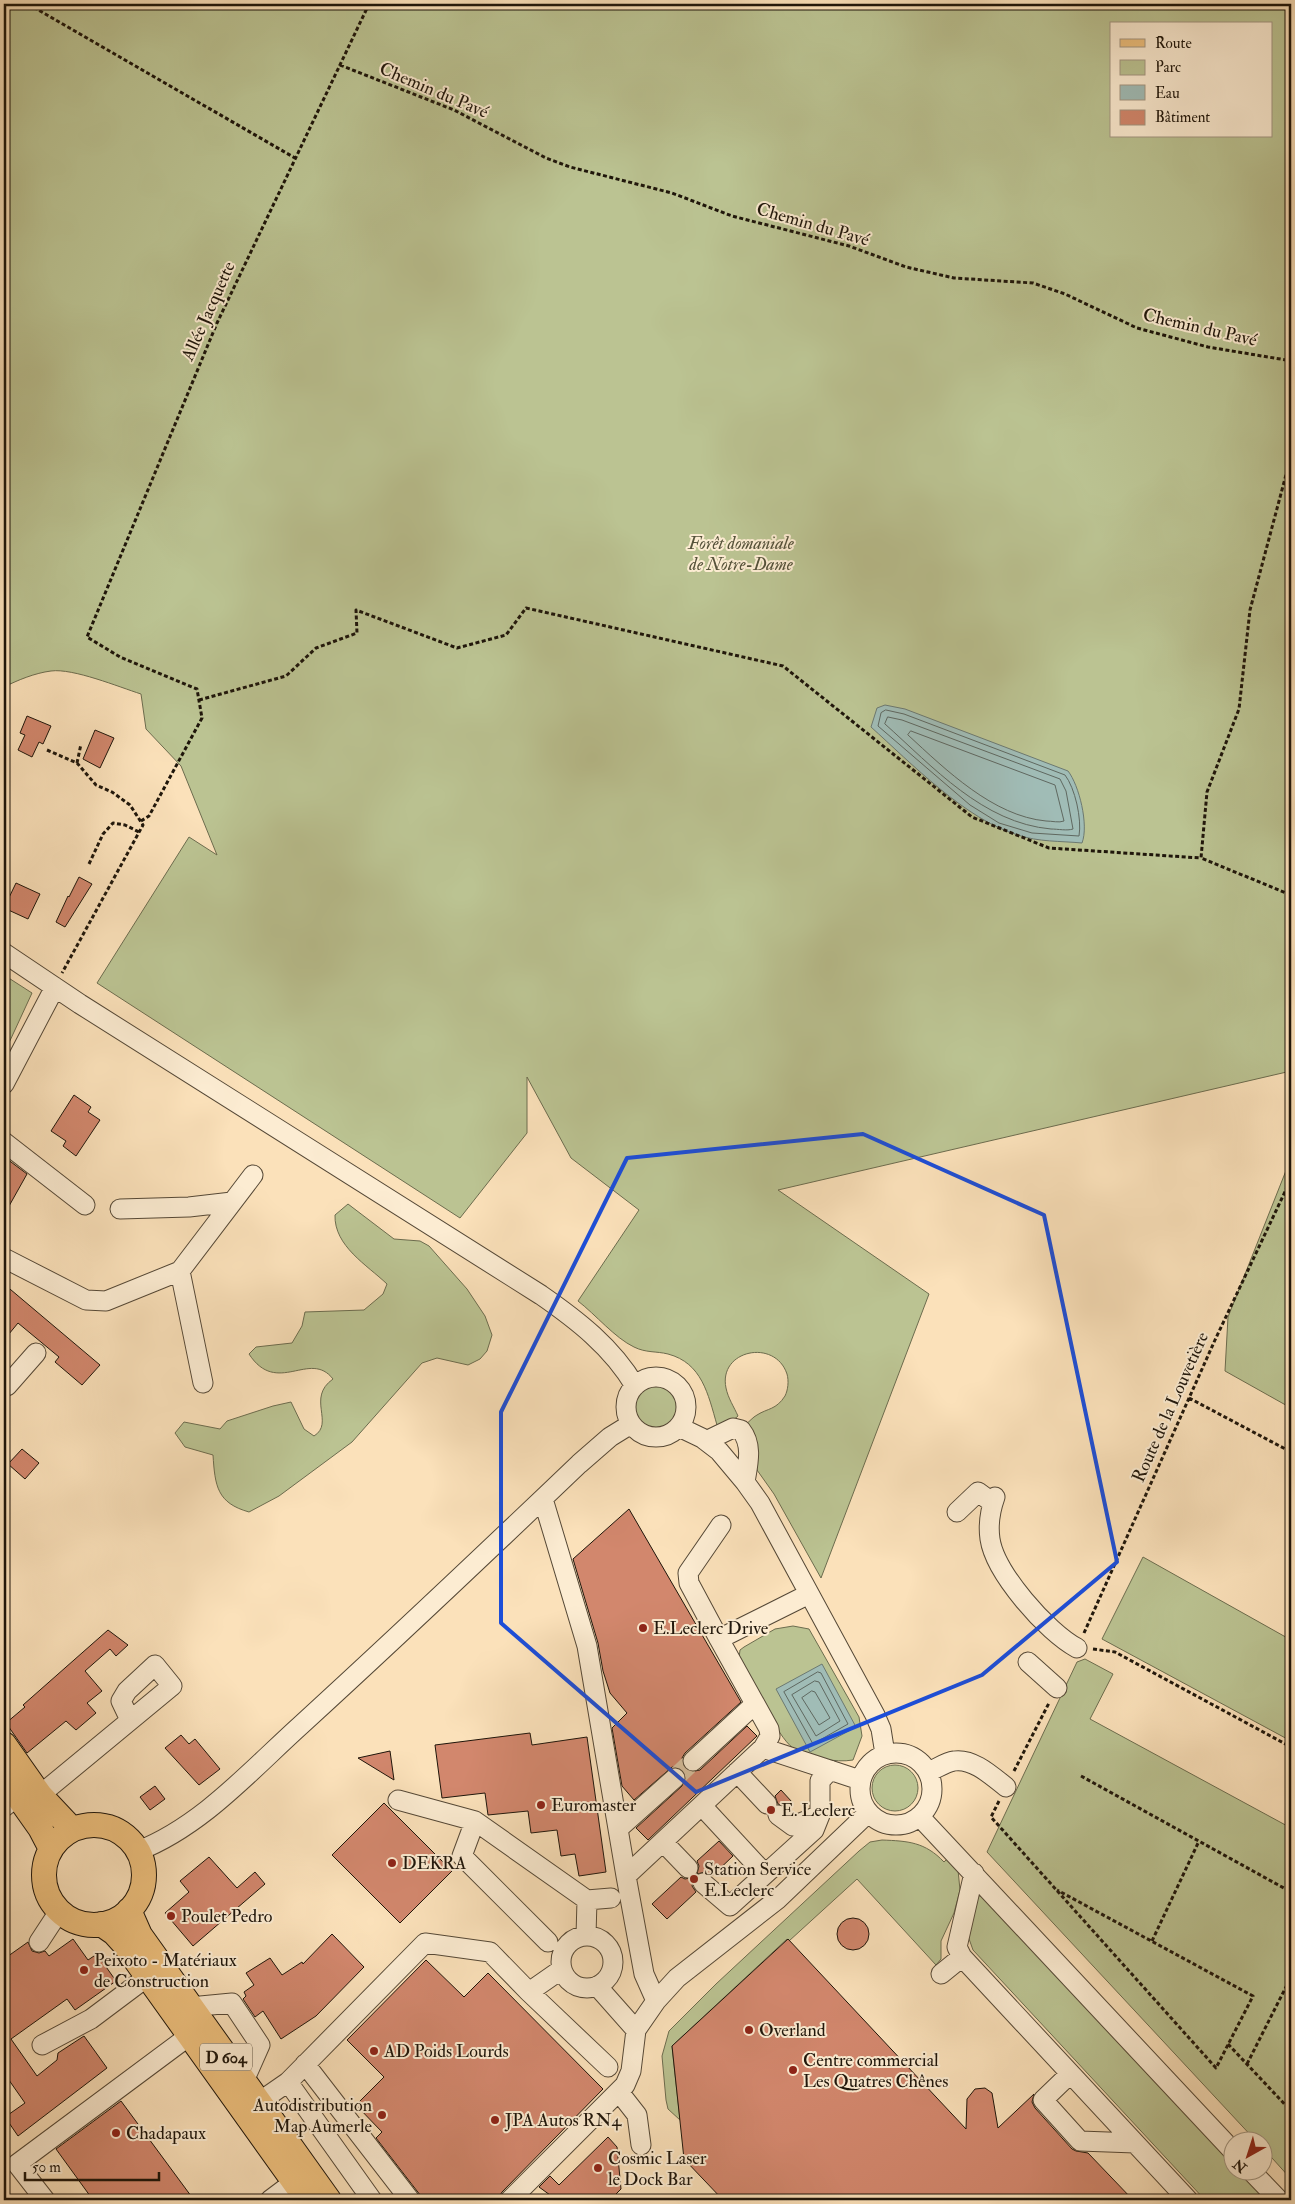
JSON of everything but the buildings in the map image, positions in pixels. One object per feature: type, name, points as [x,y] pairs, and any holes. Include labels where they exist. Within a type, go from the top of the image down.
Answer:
[{"type":"main road","points":[[4,1744],[20,1799],[72,1830]]},
{"type":"main road","points":[[4,1777],[40,1828],[51,1849]]},
{"type":"main road","points":[[87,1825],[109,1828],[129,1839],[138,1851],[143,1866],[143,1882],[138,1897],[129,1910],[116,1919],[100,1924],[78,1922],[60,1910],[51,1900],[44,1875],[51,1849],[60,1838],[72,1830],[87,1825]]},
{"type":"main road","name":"D 604","points":[[129,1910],[140,1935],[182,1982],[190,2007],[232,2094],[259,2102],[329,2200]]},
{"type":"main road","name":"D 604","points":[[100,1924],[114,1933],[124,1944],[300,2191]]},
{"type":"street","points":[[4,953],[548,1299],[588,1330],[625,1369],[635,1386]]},
{"type":"street","points":[[4,1084],[55,987]]},
{"type":"street","points":[[4,1142],[85,1205]]},
{"type":"street","points":[[4,1258],[86,1300],[106,1301],[180,1271],[253,1175]]},
{"type":"street","points":[[120,1209],[189,1207],[232,1202]]},
{"type":"street","points":[[180,1271],[203,1383]]},
{"type":"street","points":[[4,1384],[7,1386],[37,1354]]},
{"type":"street","points":[[653,1377],[664,1378],[677,1385],[686,1398],[687,1408],[685,1418],[679,1427],[672,1433],[654,1438],[637,1431],[631,1424],[626,1408],[627,1400],[635,1386],[653,1377]]},
{"type":"street","points":[[138,1851],[167,1839],[209,1809],[386,1648],[542,1499],[598,1448],[631,1424]]},
{"type":"street","points":[[679,1427],[706,1441],[735,1468],[760,1503],[875,1715],[881,1729],[885,1754]]},
{"type":"street","points":[[706,1441],[732,1428],[741,1430],[746,1439],[749,1452],[745,1482]]},
{"type":"street","points":[[957,1512],[978,1492],[994,1500],[989,1522],[990,1540],[995,1556],[1005,1575],[1045,1623],[1064,1641],[1077,1648]]},
{"type":"street","points":[[542,1499],[587,1646],[644,1974],[656,2001]]},
{"type":"street","points":[[626,1876],[763,1748],[770,1736],[769,1729],[689,1583],[688,1574],[721,1525]]},
{"type":"street","points":[[720,1639],[809,1594]]},
{"type":"street","points":[[1028,1662],[1057,1688]]},
{"type":"street","points":[[693,1761],[755,1704]]},
{"type":"street","points":[[20,1799],[130,1720]]},
{"type":"street","points":[[763,1748],[860,1780]]},
{"type":"street","points":[[898,1752],[910,1755],[921,1762],[928,1772],[931,1780],[932,1797],[920,1817],[903,1825],[893,1825],[875,1819],[868,1813],[862,1803],[859,1792],[860,1780],[865,1768],[874,1759],[885,1754],[898,1752]]},
{"type":"street","points":[[928,1772],[953,1761],[967,1762],[983,1770],[1006,1787]]},
{"type":"street","points":[[703,1883],[730,1906],[814,1830],[820,1815],[820,1781],[830,1770]]},
{"type":"street","points":[[737,1772],[773,1809],[793,1826],[820,1815]]},
{"type":"street","points":[[618,1829],[675,1778]]},
{"type":"street","points":[[398,1800],[475,1821],[587,1900],[611,1898]]},
{"type":"street","points":[[702,1806],[765,1874]]},
{"type":"street","points":[[510,2200],[619,2092],[629,2078],[636,2030],[656,2001],[677,1978],[778,1899],[868,1813]]},
{"type":"street","points":[[920,1817],[1222,2139]]},
{"type":"street","points":[[475,1821],[462,1856],[548,1942]]},
{"type":"street","points":[[618,1829],[645,1859]]},
{"type":"street","points":[[663,1842],[688,1868]]},
{"type":"street","points":[[974,1873],[957,1947],[962,1957],[1188,2200]]},
{"type":"street","points":[[586,1936],[587,1900]]},
{"type":"street","points":[[39,1942],[60,1910]]},
{"type":"street","points":[[586,1936],[603,1942],[612,1957],[610,1974],[597,1986],[583,1987],[576,1985],[565,1976],[562,1970],[562,1956],[568,1944],[586,1936]]},
{"type":"street","points":[[259,2102],[288,2082],[425,1943],[490,1952],[608,2067]]},
{"type":"street","points":[[941,1974],[962,1957]]},
{"type":"street","points":[[529,1992],[562,1970]]},
{"type":"street","points":[[42,2045],[91,2019],[147,1978]]},
{"type":"street","points":[[597,1986],[636,2030]]},
{"type":"street","points":[[190,2007],[232,2003],[260,2045],[232,2094]]},
{"type":"street","points":[[45,2200],[10,2170],[189,2036]]},
{"type":"street","points":[[305,2064],[410,2200]]},
{"type":"street","points":[[1070,2074],[1043,2100],[1080,2142],[1135,2143]]},
{"type":"street","points":[[288,2082],[372,2200]]},
{"type":"street","points":[[619,2092],[637,2115],[641,2145]]},
{"type":"street","points":[[1262,2182],[1279,2200]]},
{"type":"street","points":[[270,2200],[300,2191]]},
{"type":"path","points":[[28,4],[295,158]]},
{"type":"path","name":"Allée Jacquette","points":[[199,700],[197,689],[120,657],[87,637],[216,323],[370,4]]},
{"type":"path","name":"Chemin du Pavé","points":[[340,65],[454,110],[546,158],[570,167],[672,193],[732,216],[849,246],[906,267],[954,278],[1033,283],[1065,294],[1137,328],[1208,347],[1286,360],[1291,359]]},
{"type":"path","points":[[1201,858],[1207,792],[1239,709],[1250,610],[1291,456]]},
{"type":"path","points":[[141,821],[149,816],[202,718],[199,700],[286,676],[316,648],[357,633],[356,610],[457,648],[506,635],[526,608],[784,666],[972,817],[1049,848],[1201,858],[1291,895]]},
{"type":"path","points":[[77,763],[81,744]]},
{"type":"path","points":[[47,750],[77,763],[96,785],[112,792],[130,805],[144,825],[55,987]]},
{"type":"path","points":[[89,864],[103,834],[114,823],[124,825],[139,832]]},
{"type":"path","name":"Route de la Louvetière","points":[[1077,1648],[1189,1398],[1291,1179]]},
{"type":"path","points":[[1189,1398],[1291,1452]]},
{"type":"path","points":[[1077,1648],[1115,1652],[1291,1747]]},
{"type":"path","points":[[1056,1890],[1253,1996],[1216,2068],[1056,1890],[991,1816],[1057,1688]]},
{"type":"path","points":[[1082,1776],[1291,1892]]},
{"type":"path","points":[[1152,1942],[1199,1841]]},
{"type":"path","points":[[1247,2064],[1291,1977]]},
{"type":"path","points":[[1228,2044],[1291,2111]]},
{"type":"highlighted area","points":[[863,1134],[1044,1215],[1117,1562],[982,1675],[696,1792],[501,1623],[501,1412],[627,1158]]},
{"type":"green space","name":"Forêt domaniale de Notre-Dame","points":[[4,4],[1291,4],[1291,1071],[778,1190],[929,1294],[821,1578],[774,1494],[757,1470],[745,1425],[756,1416],[782,1401],[785,1396],[788,1377],[781,1363],[771,1356],[749,1353],[739,1357],[730,1365],[726,1375],[726,1388],[738,1416],[731,1422],[717,1425],[707,1391],[696,1372],[689,1365],[679,1358],[668,1354],[643,1350],[627,1343],[578,1301],[639,1210],[571,1158],[527,1077],[527,1133],[460,1218],[97,983],[189,837],[217,855],[181,766],[146,729],[141,694],[71,672],[51,671],[21,679],[4,687]]},
{"type":"green space","points":[[4,975],[32,993],[8,1045],[4,1042]]},
{"type":"green space","points":[[1291,1158],[1291,1408],[1225,1371],[1228,1317]]},
{"type":"green space","points":[[348,1204],[394,1239],[420,1241],[429,1246],[467,1289],[485,1316],[492,1335],[487,1351],[480,1359],[468,1365],[437,1358],[422,1363],[352,1442],[279,1496],[249,1512],[230,1504],[220,1492],[215,1476],[213,1455],[185,1447],[175,1433],[184,1422],[220,1429],[227,1421],[291,1402],[304,1429],[314,1436],[320,1431],[322,1424],[322,1394],[325,1386],[333,1379],[324,1371],[314,1368],[282,1373],[271,1372],[260,1366],[249,1354],[256,1347],[292,1343],[302,1326],[305,1312],[364,1310],[383,1294],[387,1284],[353,1254],[340,1236],[336,1226],[335,1215]]},
{"type":"green space","points":[[656,1383],[665,1385],[673,1390],[678,1398],[680,1407],[678,1416],[673,1424],[665,1429],[656,1431],[647,1429],[639,1424],[634,1416],[632,1407],[634,1398],[639,1390],[647,1385]]},
{"type":"green space","points":[[1143,1557],[1291,1640],[1291,1741],[1102,1639]]},
{"type":"green space","points":[[793,1626],[809,1629],[859,1717],[862,1736],[853,1760],[822,1759],[806,1755],[793,1748],[779,1732],[739,1658],[740,1650],[744,1647],[775,1629]]},
{"type":"green space","points":[[1085,1659],[1113,1674],[1090,1719],[1291,1828],[1291,2179],[1272,2158],[1272,2132],[1248,2132],[987,1852],[1077,1662]]},
{"type":"green space","points":[[900,1765],[912,1771],[917,1779],[917,1797],[912,1805],[904,1810],[890,1811],[878,1805],[873,1797],[872,1783],[878,1771],[886,1766]]},
{"type":"green space","points":[[882,1840],[916,1844],[930,1850],[944,1862],[948,1858],[958,1870],[960,1890],[954,1913],[941,1941],[941,1959],[936,1965],[857,1879],[789,1941],[787,1939],[672,2046],[680,2120],[668,2109],[666,2100],[662,2056],[669,2031],[716,1984],[859,1851],[870,1842]]},
{"type":"green space","points":[[976,1896],[983,1896],[1222,2153],[1222,2182],[1249,2182],[1266,2200],[1205,2200],[973,1950],[968,1936]]},
{"type":"water","points":[[885,705],[905,709],[1068,771],[1076,786],[1084,816],[1082,843],[1042,840],[1018,835],[998,828],[959,804],[921,773],[871,727],[877,708]]},
{"type":"water","points":[[822,1664],[856,1727],[810,1752],[776,1689]]},
{"type":"tunnel","points":[[675,1778],[693,1761]]},
{"type":"place","name":"E.Leclerc Drive","points":[[643,1628]]},
{"type":"place","name":"Euromaster","points":[[541,1805]]},
{"type":"place","name":"E. Leclerc","points":[[771,1810]]},
{"type":"place","name":"DEKRA","points":[[392,1863]]},
{"type":"place","name":"Station Service E.Leclerc","points":[[694,1879]]},
{"type":"place","name":"Poulet Pedro","points":[[171,1916]]},
{"type":"place","name":"Peixoto - Matériaux de Construction","points":[[84,1970]]},
{"type":"place","name":"Overland","points":[[749,2030]]},
{"type":"place","name":"AD Poids Lourds","points":[[374,2051]]},
{"type":"place","name":"Centre commercial Les Quatres Chênes","points":[[793,2070]]},
{"type":"place","name":"Autodistribution Map Aumerle","points":[[382,2115]]},
{"type":"place","name":"JPA Autos RN4","points":[[495,2120]]},
{"type":"place","name":"Chadapaux","points":[[116,2133]]},
{"type":"place","name":"Cosmic Laser le Dock Bar","points":[[598,2168]]}]
